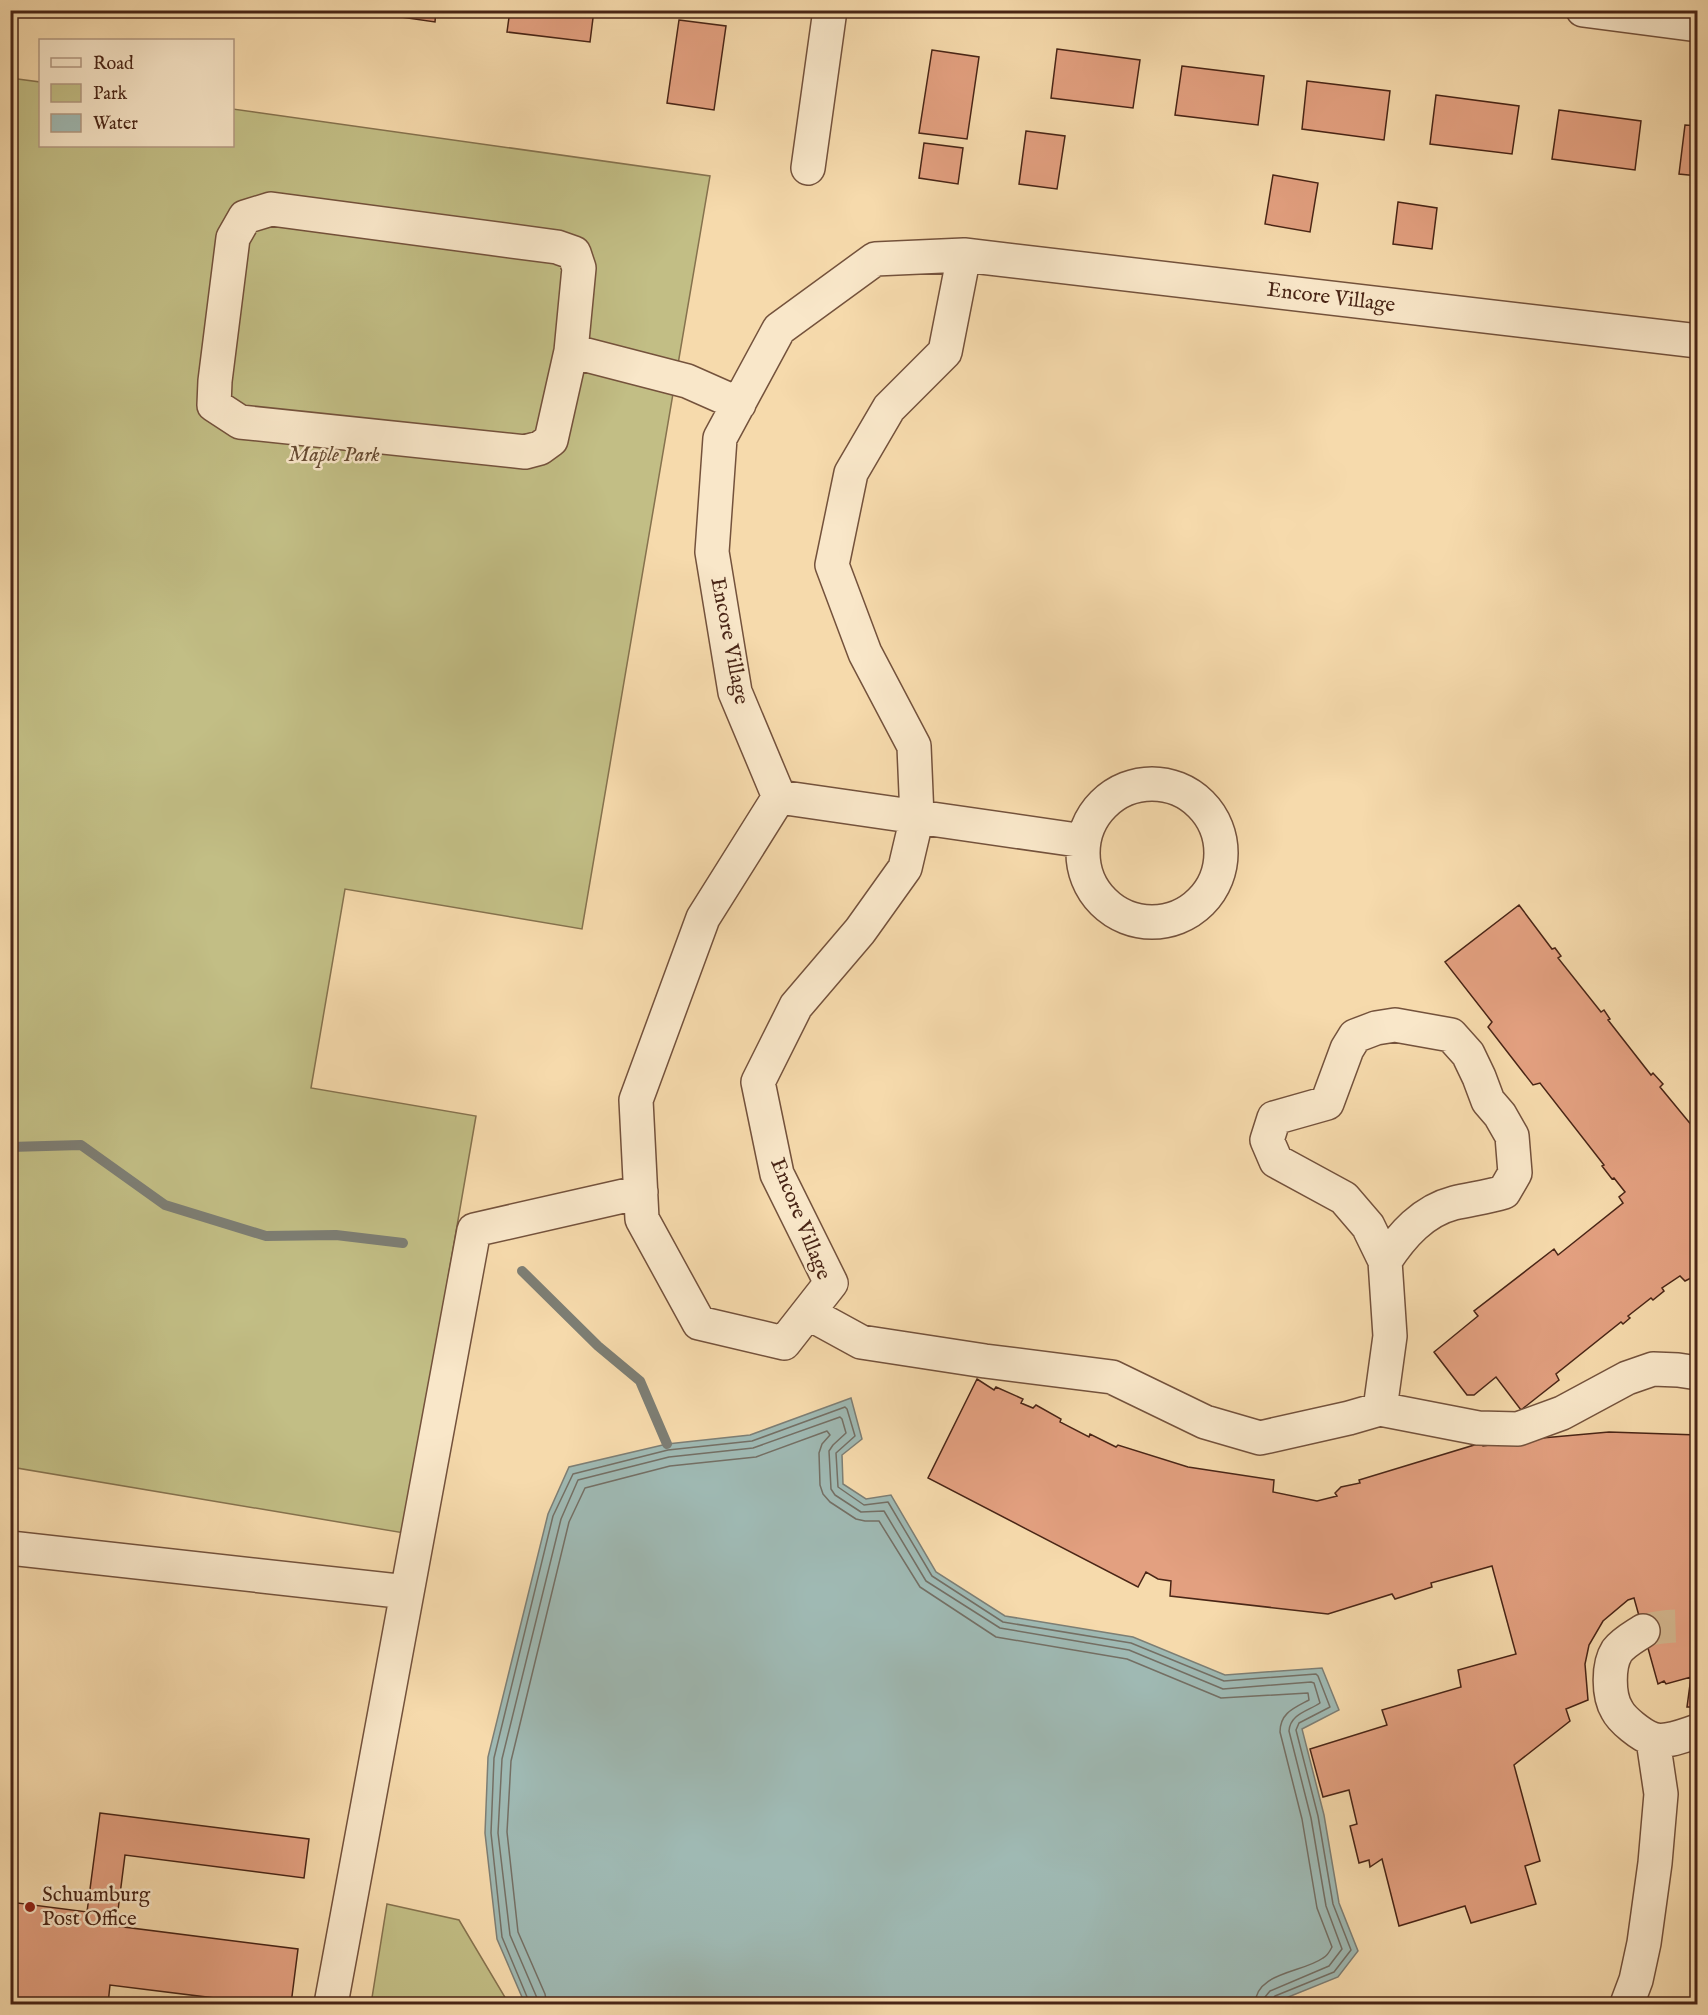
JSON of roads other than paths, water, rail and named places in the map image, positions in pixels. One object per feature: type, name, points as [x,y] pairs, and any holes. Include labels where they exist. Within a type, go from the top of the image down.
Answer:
[{"type":"street","points":[[808,168],[830,10]]},
{"type":"street","points":[[1582,10],[1698,25]]},
{"type":"street","points":[[271,209],[557,247],[573,253],[579,268],[571,351],[551,440],[540,448],[525,452],[240,422],[214,405],[214,381],[232,238],[245,217],[271,209]]},
{"type":"street","name":"Encore Village","points":[[964,255],[945,352],[889,408],[851,473],[832,565],[865,653],[914,746],[916,817],[905,868],[860,931],[796,1006],[758,1082],[777,1174],[831,1283],[784,1343],[699,1323],[642,1219],[636,1100],[703,918],[779,797],[735,692],[712,552],[720,438],[779,329],[875,259],[964,255],[1698,341]]},
{"type":"street","points":[[571,351],[687,381],[739,404]]},
{"type":"street","points":[[1150,783],[1173,787],[1195,798],[1210,815],[1220,837],[1221,861],[1215,883],[1202,901],[1184,914],[1164,921],[1142,921],[1121,915],[1103,902],[1090,884],[1083,863],[1083,841],[1092,819],[1106,800],[1126,788],[1150,783]]},
{"type":"street","points":[[779,797],[1083,841]]},
{"type":"street","points":[[1380,1409],[1390,1336],[1385,1261],[1368,1226],[1344,1198],[1276,1161],[1268,1140],[1274,1118],[1327,1103],[1347,1050],[1355,1036],[1376,1028],[1395,1025],[1451,1035],[1468,1054],[1488,1101],[1500,1115],[1512,1136],[1515,1173],[1504,1191],[1486,1198],[1454,1203],[1431,1212],[1398,1240],[1385,1261]]},
{"type":"street","points":[[332,2004],[474,1230],[641,1192]]},
{"type":"street","points":[[808,1312],[861,1342],[1112,1377],[1205,1422],[1260,1438],[1380,1409],[1478,1428],[1518,1429],[1562,1413],[1627,1378],[1653,1369],[1698,1373]]},
{"type":"street","points":[[10,1548],[407,1592]]},
{"type":"street","points":[[1643,1631],[1616,1652],[1611,1671],[1611,1689],[1616,1708],[1626,1722],[1653,1740],[1666,1740],[1698,1731]]},
{"type":"street","points":[[1627,2004],[1636,1980],[1644,1943],[1655,1863],[1661,1794],[1653,1740]]},
{"type":"water","points":[[851,1398],[862,1439],[842,1455],[843,1484],[866,1499],[891,1495],[936,1572],[1005,1616],[1133,1637],[1225,1675],[1322,1668],[1339,1710],[1302,1729],[1324,1815],[1339,1903],[1358,1951],[1338,1977],[1266,2004],[525,2004],[497,1939],[485,1833],[488,1757],[548,1514],[569,1467],[667,1444],[750,1435]]},
{"type":"waterway","points":[[10,1147],[81,1145],[165,1205],[266,1236],[336,1235],[403,1243]]},
{"type":"waterway","points":[[522,1271],[598,1346],[640,1381],[667,1444]]},
{"type":"tunnel","points":[[1643,1631],[1670,1626],[1698,1627]]},
{"type":"place","name":"Schuamburg Post Office","points":[[30,1907]]},
{"type":"park label","name":"Maple Park","points":[[334,455]]}]
